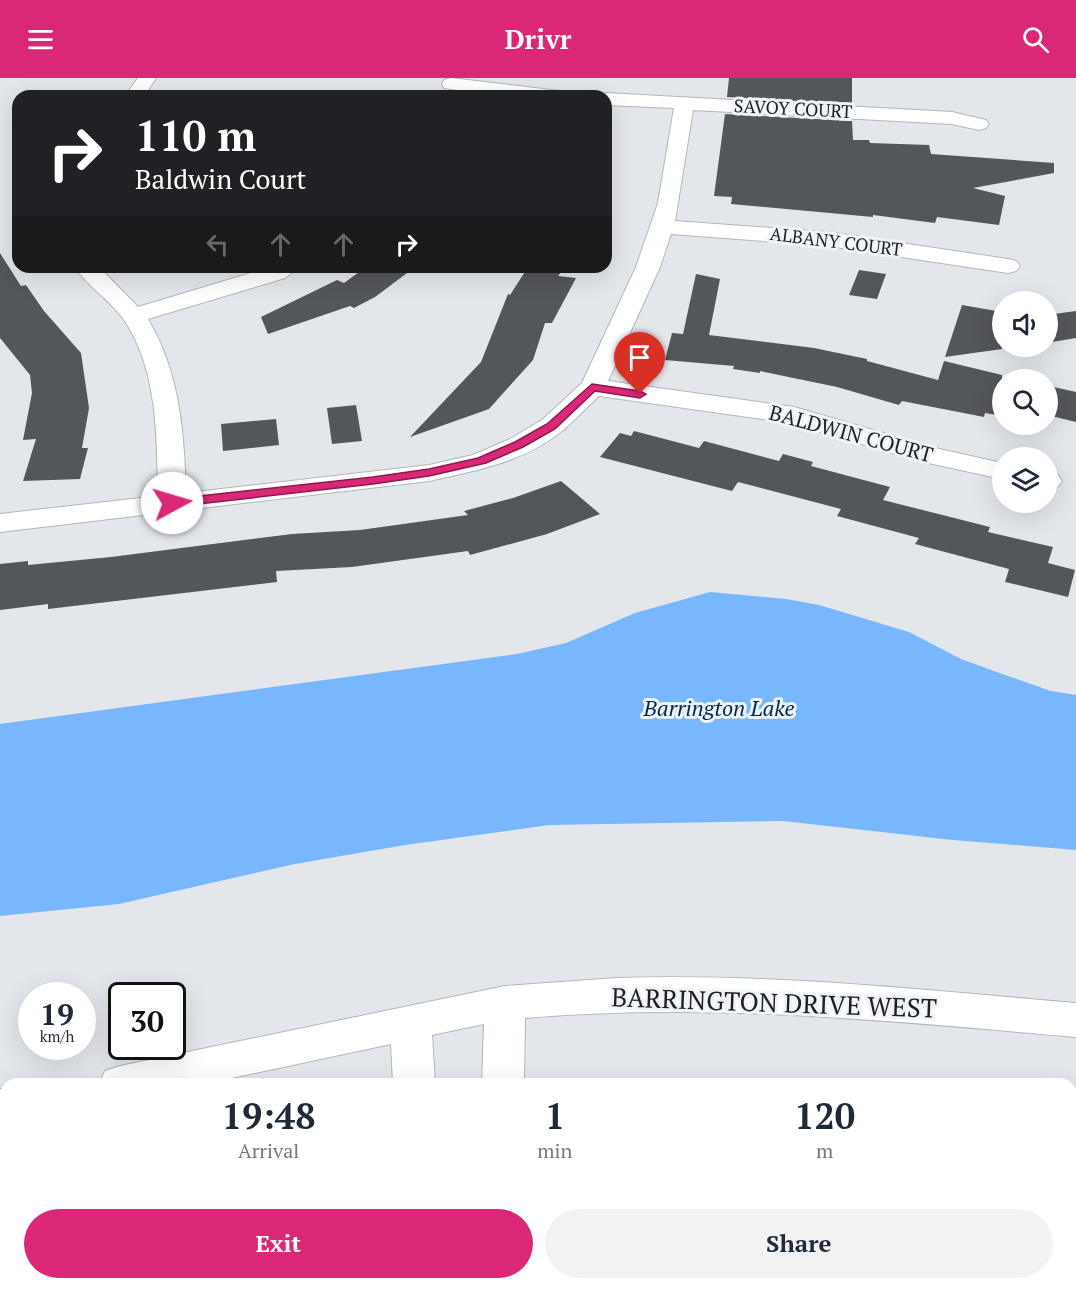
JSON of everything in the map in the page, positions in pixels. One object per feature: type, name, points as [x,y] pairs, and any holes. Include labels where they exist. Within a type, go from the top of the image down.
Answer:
[{"type":"street","points":[[448,86],[486,90]]},
{"type":"street","name":"SAVOY COURT","points":[[612,99],[952,118],[979,124]]},
{"type":"street","points":[[0,523],[429,473],[482,461],[519,445],[551,426],[592,387],[648,267],[669,203],[684,103]]},
{"type":"street","name":"ALBANY COURT","points":[[663,227],[828,238],[1008,266]]},
{"type":"street","points":[[92,273],[133,316],[155,357],[170,422],[172,503]]},
{"type":"street","points":[[133,316],[277,273]]},
{"type":"street","name":"BALDWIN COURT","points":[[592,387],[794,415],[929,455],[992,469]]},
{"type":"street","name":"BARRINGTON DRIVE WEST","points":[[149,1078],[505,1003],[665,994],[851,1000],[1076,1020]]},
{"type":"street","points":[[503,1078],[505,1003]]},
{"type":"street","points":[[411,1023],[414,1078]]},
{"type":"water","name":"Barrington Lake","points":[[710,592],[786,599],[819,605],[909,632],[961,659],[1005,675],[1051,691],[1076,695],[1076,850],[953,840],[783,821],[549,825],[405,845],[295,864],[119,904],[0,916],[0,724],[517,654],[566,643],[635,613]]},
{"type":"building","points":[[729,78],[852,78],[852,104],[727,97]]},
{"type":"building","points":[[725,114],[852,121],[853,140],[869,140],[870,143],[929,145],[931,154],[1054,163],[1054,173],[973,188],[1005,196],[999,225],[937,217],[935,223],[873,215],[873,217],[731,204],[732,197],[714,196]]},
{"type":"building","points":[[0,253],[21,286],[26,285],[44,311],[81,353],[89,408],[82,448],[88,448],[80,479],[23,481],[36,439],[23,440],[32,393],[30,375],[0,338]]},
{"type":"building","points":[[859,270],[886,274],[877,299],[849,295]]},
{"type":"building","points":[[358,273],[407,273],[375,297],[354,308],[350,306],[268,334],[261,317],[337,280],[344,283]]},
{"type":"building","points":[[524,273],[560,273],[558,276],[576,278],[552,323],[545,323],[533,360],[489,409],[410,437],[481,362],[508,294],[510,295]]},
{"type":"building","points":[[696,274],[720,279],[709,335],[814,348],[867,359],[867,361],[938,380],[944,361],[992,373],[992,414],[985,413],[984,417],[902,401],[899,405],[837,387],[760,371],[760,373],[733,369],[734,366],[665,360],[672,333],[683,334]]},
{"type":"building","points":[[962,305],[992,310],[992,350],[945,357]]},
{"type":"building","points":[[1076,311],[1076,338],[1058,341],[1058,313]]},
{"type":"building","points":[[1058,388],[1076,392],[1076,422],[1058,418]]},
{"type":"building","points":[[356,405],[362,441],[332,444],[327,408]]},
{"type":"building","points":[[276,419],[279,445],[223,451],[221,424]]},
{"type":"building","points":[[634,431],[699,448],[704,441],[779,461],[783,454],[813,462],[811,466],[890,487],[883,500],[990,527],[988,532],[1053,547],[1048,563],[1075,570],[1068,597],[1005,582],[1009,569],[915,544],[919,538],[837,516],[841,509],[738,482],[732,491],[600,457],[620,433],[631,436]]},
{"type":"building","points":[[561,481],[600,514],[547,534],[470,555],[468,551],[352,567],[276,571],[277,582],[48,609],[48,604],[0,610],[0,564],[28,561],[28,565],[111,557],[292,534],[360,530],[468,515],[464,511],[513,498]]},
{"type":"route","points":[[172,503],[373,481],[429,473],[482,461],[519,445],[551,426],[592,387],[640,394]]}]
